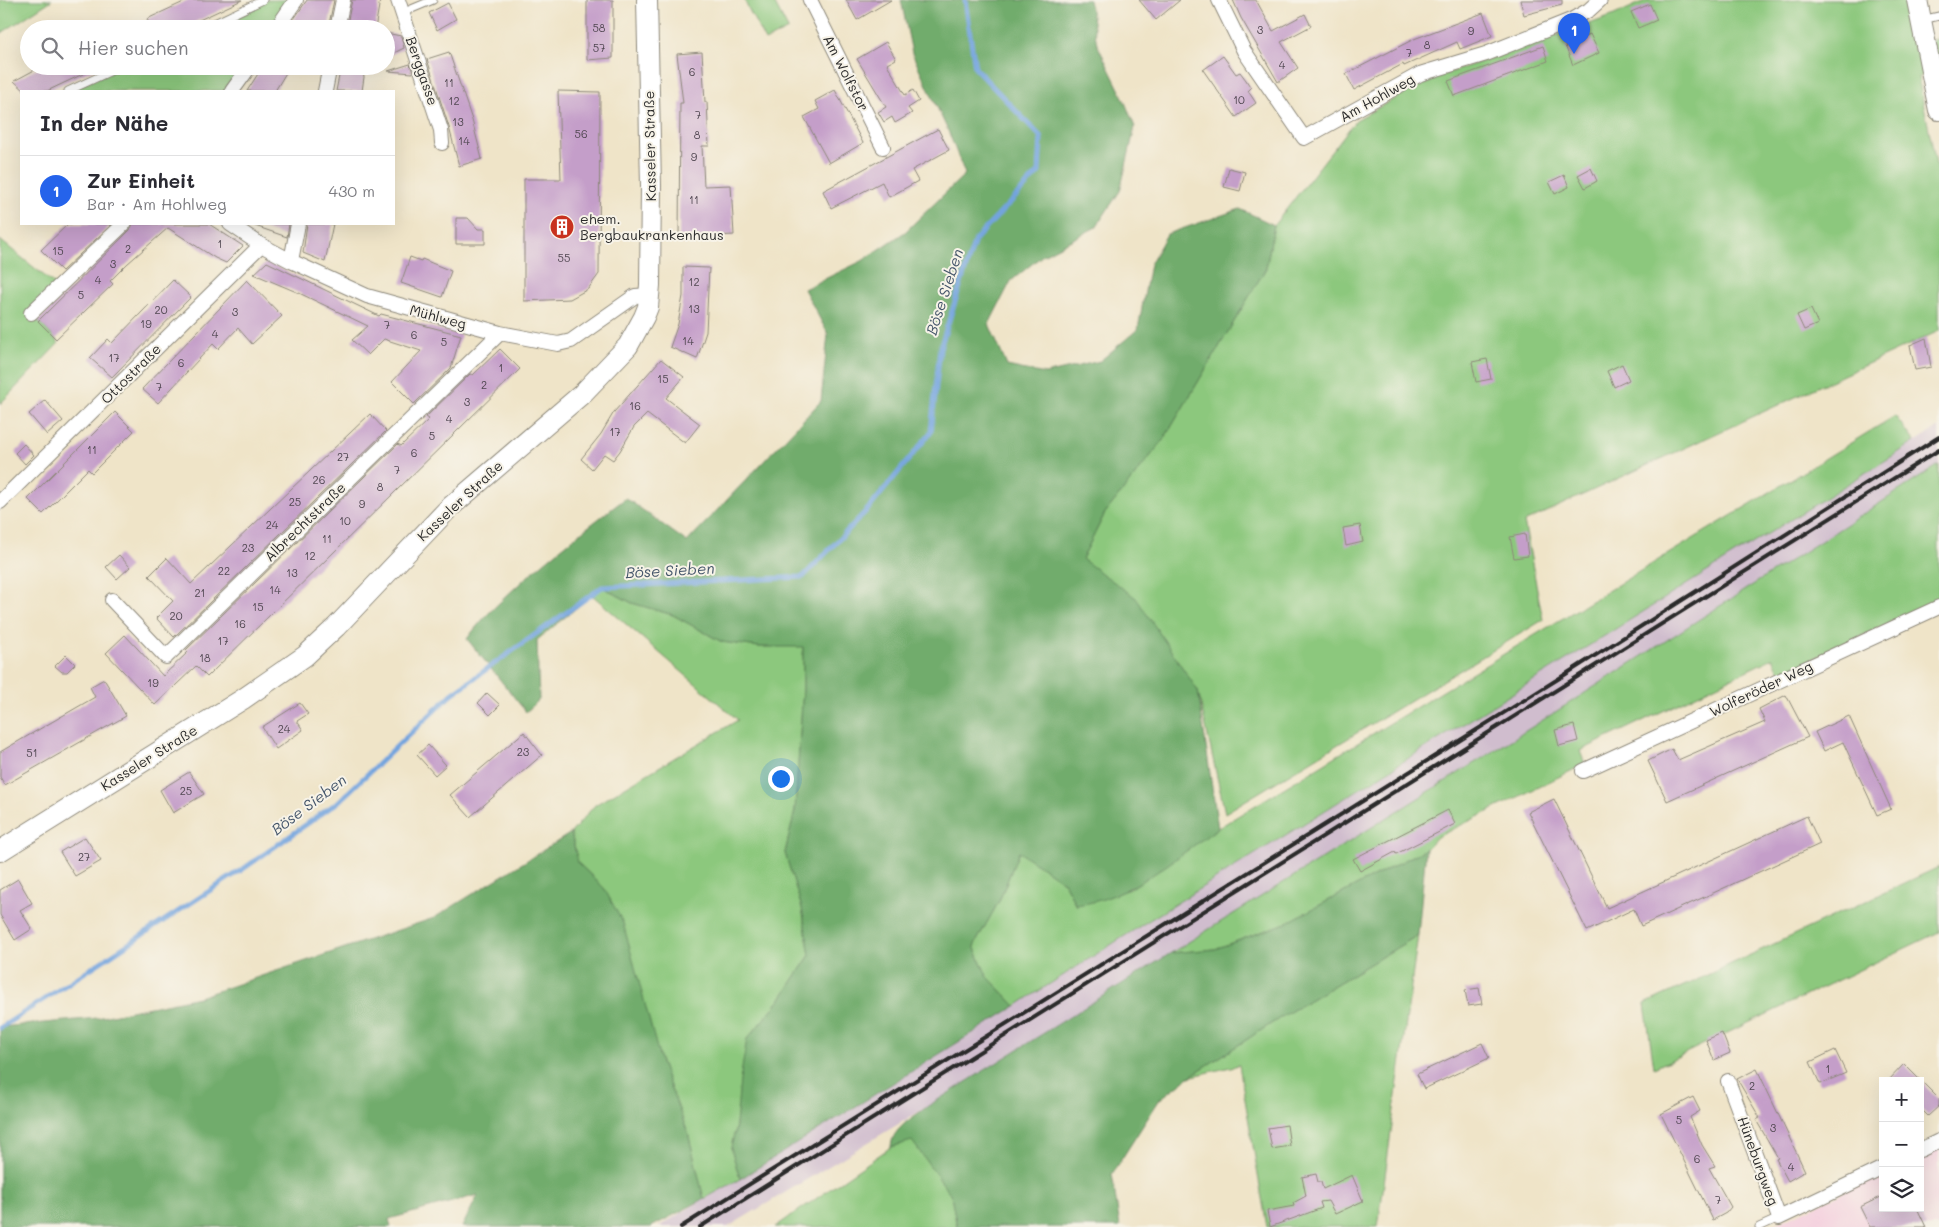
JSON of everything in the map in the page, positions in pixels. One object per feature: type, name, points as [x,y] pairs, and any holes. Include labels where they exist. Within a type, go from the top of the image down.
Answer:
[{"type":"main road","name":"Kasseler Straße","points":[[0,851],[234,704],[305,656],[351,612],[449,508],[578,397],[628,346],[640,327],[648,307],[650,295],[652,244],[647,0]]},
{"type":"main road","points":[[1917,0],[1930,18],[1939,110]]},
{"type":"street","points":[[282,20],[296,0]]},
{"type":"street","points":[[339,20],[343,0]]},
{"type":"street","name":"Am Wolfstor","points":[[810,0],[883,147]]},
{"type":"street","name":"Am Hohlweg","points":[[1219,0],[1244,51],[1304,138],[1420,74],[1486,54],[1571,20],[1600,0]]},
{"type":"street","name":"Berggasse","points":[[400,7],[441,130],[442,143]]},
{"type":"street","points":[[233,90],[244,75]]},
{"type":"street","points":[[325,90],[328,75]]},
{"type":"street","points":[[31,313],[123,225]]},
{"type":"street","name":"Mühlweg","points":[[231,225],[261,245],[291,261],[366,296],[500,334],[551,343],[568,343],[635,296],[650,295]]},
{"type":"street","points":[[291,261],[298,225]]},
{"type":"street","name":"Ottostraße","points":[[0,502],[261,245]]},
{"type":"street","name":"Albrechtstraße","points":[[112,600],[166,657],[500,334]]},
{"type":"street","name":"Wolferöder Weg","points":[[1584,771],[1939,607]]},
{"type":"street","name":"Hüneburgweg","points":[[1728,1081],[1779,1218],[1879,1170]]},
{"type":"street","points":[[1924,1148],[1939,1141]]},
{"type":"lane","points":[[221,20],[264,0]]},
{"type":"lane","points":[[400,7],[433,0]]},
{"type":"lane","points":[[70,90],[103,75]]},
{"type":"lane","points":[[1759,1227],[1779,1218]]},
{"type":"shaded area","points":[[1939,427],[1939,465],[1532,727],[991,1068],[728,1227],[658,1227],[838,1118],[1148,921]]},
{"type":"shaded area","points":[[1939,1148],[1939,1227],[1769,1227],[1879,1176],[1879,1212],[1924,1212],[1924,1155]]},
{"type":"green space","points":[[0,0],[52,0],[20,20],[0,34]]},
{"type":"green space","points":[[263,0],[296,0],[282,20],[221,20]]},
{"type":"green space","points":[[744,0],[773,0],[788,29],[765,41]]},
{"type":"green space","points":[[901,0],[1089,0],[1097,44],[1122,95],[1135,127],[1120,191],[1096,227],[1043,255],[1011,281],[989,324],[1007,366],[1045,374],[1100,361],[1138,329],[1150,264],[1167,234],[1240,209],[1274,225],[1266,268],[1164,439],[1105,513],[1082,559],[1136,598],[1198,691],[1218,828],[1151,876],[1133,886],[1115,895],[1076,905],[1064,882],[1019,852],[999,901],[974,946],[987,976],[1016,1006],[740,1179],[731,1148],[736,1125],[740,1080],[747,1039],[780,1000],[810,955],[802,908],[785,853],[795,811],[803,688],[803,647],[759,647],[722,642],[673,615],[632,603],[602,587],[537,640],[539,700],[526,712],[467,639],[491,611],[530,574],[626,498],[687,542],[821,401],[828,334],[804,289],[862,261],[905,232],[965,174],[949,133],[912,53]]},
{"type":"green space","points":[[1647,0],[1906,0],[1916,46],[1939,38],[1939,71],[1918,77],[1939,178],[1939,331],[1524,522],[1543,620],[1225,813],[1198,691],[1082,559],[1105,513],[1164,439],[1266,268],[1274,225],[1356,120],[1428,80],[1612,16]]},
{"type":"green space","points":[[103,75],[244,75],[233,90],[70,90]]},
{"type":"green space","points":[[0,240],[57,286],[31,313],[59,343],[0,404]]},
{"type":"green space","points":[[1895,416],[1915,442],[1148,921],[1016,1006],[987,976],[974,946],[999,901],[1019,851],[1064,882],[1076,905],[1130,889],[1218,828]]},
{"type":"green space","points":[[1939,465],[1939,600],[1781,674],[1773,658],[1580,751],[1585,764],[1437,837],[1426,849],[1286,923],[1215,949],[1171,953],[1532,727]]},
{"type":"green space","points":[[602,587],[632,603],[673,615],[722,642],[759,647],[803,646],[803,688],[795,811],[785,853],[802,908],[810,955],[780,1000],[747,1039],[736,1125],[731,1148],[740,1179],[704,1199],[688,1133],[661,1063],[604,888],[578,863],[571,833],[595,805],[738,720],[592,595]]},
{"type":"green space","points":[[571,833],[578,863],[604,888],[623,923],[661,1063],[688,1133],[704,1199],[651,1227],[462,1227],[478,1195],[389,1219],[391,1227],[0,1227],[0,1027],[97,1018],[199,997],[434,918]]},
{"type":"green space","points":[[1426,849],[1418,935],[1283,1016],[1189,1077],[1160,1099],[1112,1174],[1120,1227],[957,1227],[951,1195],[912,1141],[891,1147],[892,1140],[899,1129],[928,1106],[1171,953],[1215,949],[1286,923]]},
{"type":"green space","points":[[1939,867],[1939,932],[1654,1068],[1645,1004]]},
{"type":"green space","points":[[1418,935],[1378,1227],[1267,1227],[1239,1065],[1189,1077],[1283,1016]]},
{"type":"green space","points":[[912,1140],[951,1195],[957,1227],[775,1227],[891,1147]]},
{"type":"building","points":[[188,0],[242,0],[199,20],[147,19]]},
{"type":"building","points":[[307,0],[334,0],[330,20],[293,20]]},
{"type":"building","points":[[352,0],[380,0],[377,20],[348,20]]},
{"type":"building","points":[[587,0],[613,0],[613,58],[587,60]]},
{"type":"building","points":[[846,0],[891,0],[857,20]]},
{"type":"building","points":[[1139,0],[1180,0],[1156,20]]},
{"type":"building","points":[[1233,0],[1256,0],[1273,31],[1305,14],[1311,26],[1281,42],[1298,68],[1278,82],[1241,18]]},
{"type":"building","points":[[1520,0],[1562,0],[1562,5],[1524,15]]},
{"type":"building","points":[[448,3],[456,19],[437,30],[429,13]]},
{"type":"building","points":[[1650,4],[1657,20],[1638,28],[1631,12]]},
{"type":"building","points":[[1483,13],[1492,36],[1460,49],[1457,42],[1404,66],[1403,64],[1354,90],[1346,74],[1414,39]]},
{"type":"building","points":[[1590,34],[1599,53],[1573,65],[1565,46]]},
{"type":"building","points":[[395,35],[401,36],[404,48],[395,52]]},
{"type":"building","points":[[886,42],[896,59],[887,64],[905,95],[913,90],[919,101],[908,108],[912,113],[895,123],[892,117],[884,122],[878,112],[886,107],[857,59]]},
{"type":"building","points":[[1543,46],[1548,61],[1454,96],[1448,81]]},
{"type":"building","points":[[449,52],[472,120],[482,159],[459,166],[449,127],[427,59]]},
{"type":"building","points":[[702,52],[709,146],[702,146],[704,186],[731,185],[734,235],[679,238],[680,103],[683,103],[677,54]]},
{"type":"building","points":[[1223,56],[1236,74],[1240,72],[1246,80],[1251,88],[1248,91],[1256,103],[1236,117],[1203,70]]},
{"type":"building","points":[[410,64],[413,73],[395,72],[395,69]]},
{"type":"building","points":[[25,75],[81,75],[49,90],[24,90],[14,81]]},
{"type":"building","points":[[257,75],[285,75],[276,90],[248,90]]},
{"type":"building","points":[[339,75],[363,75],[362,90],[336,90]]},
{"type":"building","points":[[835,90],[863,143],[829,163],[804,117],[819,109],[815,101]]},
{"type":"building","name":"ehem. Bergbaukrankenhaus","points":[[558,91],[600,92],[599,274],[588,289],[570,299],[524,301],[524,179],[561,179]]},
{"type":"building","points":[[938,129],[949,150],[912,170],[918,181],[889,197],[882,182],[831,208],[823,191]]},
{"type":"building","points":[[1229,168],[1245,172],[1240,191],[1224,187]]},
{"type":"building","points":[[1591,168],[1597,181],[1585,188],[1578,175]]},
{"type":"building","points":[[1564,175],[1569,187],[1555,194],[1549,182]]},
{"type":"building","points":[[456,218],[468,218],[478,229],[485,229],[485,244],[456,244]]},
{"type":"building","points":[[67,225],[111,225],[62,271],[41,250]]},
{"type":"building","points":[[132,225],[211,225],[243,246],[226,263],[168,228],[127,264],[110,281],[113,284],[56,339],[38,321],[130,230]]},
{"type":"building","points":[[255,225],[289,225],[287,237]]},
{"type":"building","points":[[307,225],[333,225],[325,262],[303,253]]},
{"type":"building","points":[[410,257],[421,261],[422,259],[451,271],[442,297],[401,283]]},
{"type":"building","points":[[267,262],[379,316],[381,314],[461,335],[451,368],[414,404],[392,382],[421,351],[384,339],[368,355],[352,340],[368,326],[254,274]]},
{"type":"building","points":[[683,267],[709,268],[706,332],[697,359],[670,347],[678,324],[683,296]]},
{"type":"building","points":[[173,280],[191,297],[112,377],[90,358],[108,339],[112,343]]},
{"type":"building","points":[[247,280],[282,316],[252,344],[238,328],[218,349],[213,344],[158,403],[142,389]]},
{"type":"building","points":[[1811,309],[1818,324],[1804,330],[1797,315]]},
{"type":"building","points":[[1926,338],[1931,367],[1915,370],[1910,345]]},
{"type":"building","points":[[500,349],[520,369],[207,677],[196,666],[155,705],[106,653],[125,635],[163,676],[188,652],[186,650],[398,444],[401,446],[429,419],[426,417],[470,374],[473,375]]},
{"type":"building","points":[[661,359],[684,377],[666,398],[700,424],[685,443],[647,414],[634,427],[613,460],[604,454],[592,469],[581,459],[601,434],[614,412]]},
{"type":"building","points":[[1487,359],[1491,379],[1476,382],[1472,362]]},
{"type":"building","points":[[1622,364],[1629,380],[1614,387],[1607,371]]},
{"type":"building","points":[[45,400],[63,421],[47,435],[29,414]]},
{"type":"building","points":[[115,412],[134,431],[92,473],[88,469],[43,514],[28,499]]},
{"type":"building","points":[[370,414],[386,431],[174,637],[156,618],[173,601],[149,576],[167,558],[191,584]]},
{"type":"building","points":[[24,444],[34,455],[25,464],[15,453]]},
{"type":"building","points":[[1360,525],[1363,542],[1346,546],[1343,528]]},
{"type":"building","points":[[1525,534],[1528,556],[1514,558],[1510,537]]},
{"type":"building","points":[[119,555],[130,567],[117,579],[106,567]]},
{"type":"building","points":[[66,655],[75,664],[67,672],[62,672],[55,666]]},
{"type":"building","points":[[104,679],[126,716],[5,785],[0,777],[0,752],[95,697],[90,687]]},
{"type":"building","points":[[487,693],[500,705],[490,715],[478,703]]},
{"type":"building","points":[[1786,695],[1808,737],[1667,801],[1648,761],[1672,749],[1678,760],[1765,722],[1759,709]]},
{"type":"building","points":[[300,703],[308,714],[297,721],[303,730],[276,749],[262,727]]},
{"type":"building","points":[[1849,716],[1891,809],[1877,815],[1843,742],[1824,751],[1815,732]]},
{"type":"building","points":[[1574,725],[1578,741],[1559,746],[1555,730]]},
{"type":"building","points":[[524,732],[542,755],[470,817],[450,795]]},
{"type":"building","points":[[428,745],[446,765],[435,775],[417,755]]},
{"type":"building","points":[[189,772],[204,794],[173,813],[160,790]]},
{"type":"building","points":[[1554,799],[1607,908],[1807,816],[1820,844],[1641,926],[1634,909],[1587,931],[1528,812]]},
{"type":"building","points":[[1448,810],[1455,824],[1396,854],[1395,852],[1360,871],[1353,859]]},
{"type":"building","points":[[85,837],[101,861],[75,876],[60,852]]},
{"type":"building","points":[[18,879],[32,903],[20,910],[32,929],[15,940],[0,915],[0,890]]},
{"type":"building","points":[[1479,988],[1482,1004],[1468,1006],[1465,990]]},
{"type":"building","points":[[1722,1033],[1730,1053],[1714,1060],[1706,1040]]},
{"type":"building","points":[[1482,1043],[1489,1058],[1424,1089],[1417,1074]]},
{"type":"building","points":[[1835,1050],[1846,1073],[1820,1084],[1810,1062]]},
{"type":"building","points":[[1904,1064],[1917,1077],[1892,1077]]},
{"type":"building","points":[[1757,1069],[1805,1171],[1788,1181],[1776,1159],[1778,1158],[1756,1120],[1760,1118],[1737,1079]]},
{"type":"building","points":[[1924,1084],[1939,1099],[1939,1106],[1928,1116],[1924,1112]]},
{"type":"building","points":[[1693,1097],[1700,1111],[1690,1117],[1702,1145],[1715,1166],[1709,1168],[1731,1207],[1726,1213],[1713,1220],[1661,1114]]},
{"type":"building","points":[[1287,1125],[1290,1146],[1272,1149],[1268,1128]]},
{"type":"building","points":[[1316,1174],[1318,1182],[1321,1182],[1323,1189],[1352,1175],[1363,1201],[1335,1214],[1328,1201],[1320,1202],[1322,1208],[1270,1227],[1267,1211],[1294,1206],[1293,1203],[1306,1196],[1302,1177]]},
{"type":"building","points":[[1879,1198],[1879,1212],[1919,1212],[1926,1227],[1870,1227],[1860,1207]]},
{"type":"waterway","name":"Böse Sieben","points":[[0,1028],[246,867],[338,802],[452,694],[602,587],[803,577],[871,506],[931,432],[940,348],[975,240],[1039,172],[1041,137],[975,68],[965,0]]},
{"type":"railway","points":[[681,1227],[1566,674],[1939,437]]},
{"type":"railway","points":[[700,1227],[1939,450]]},
{"type":"place","name":"Zur Einheit","points":[[1574,54]]},
{"type":"place","name":"ehem. Bergbaukrankenhaus","points":[[562,227]]}]
